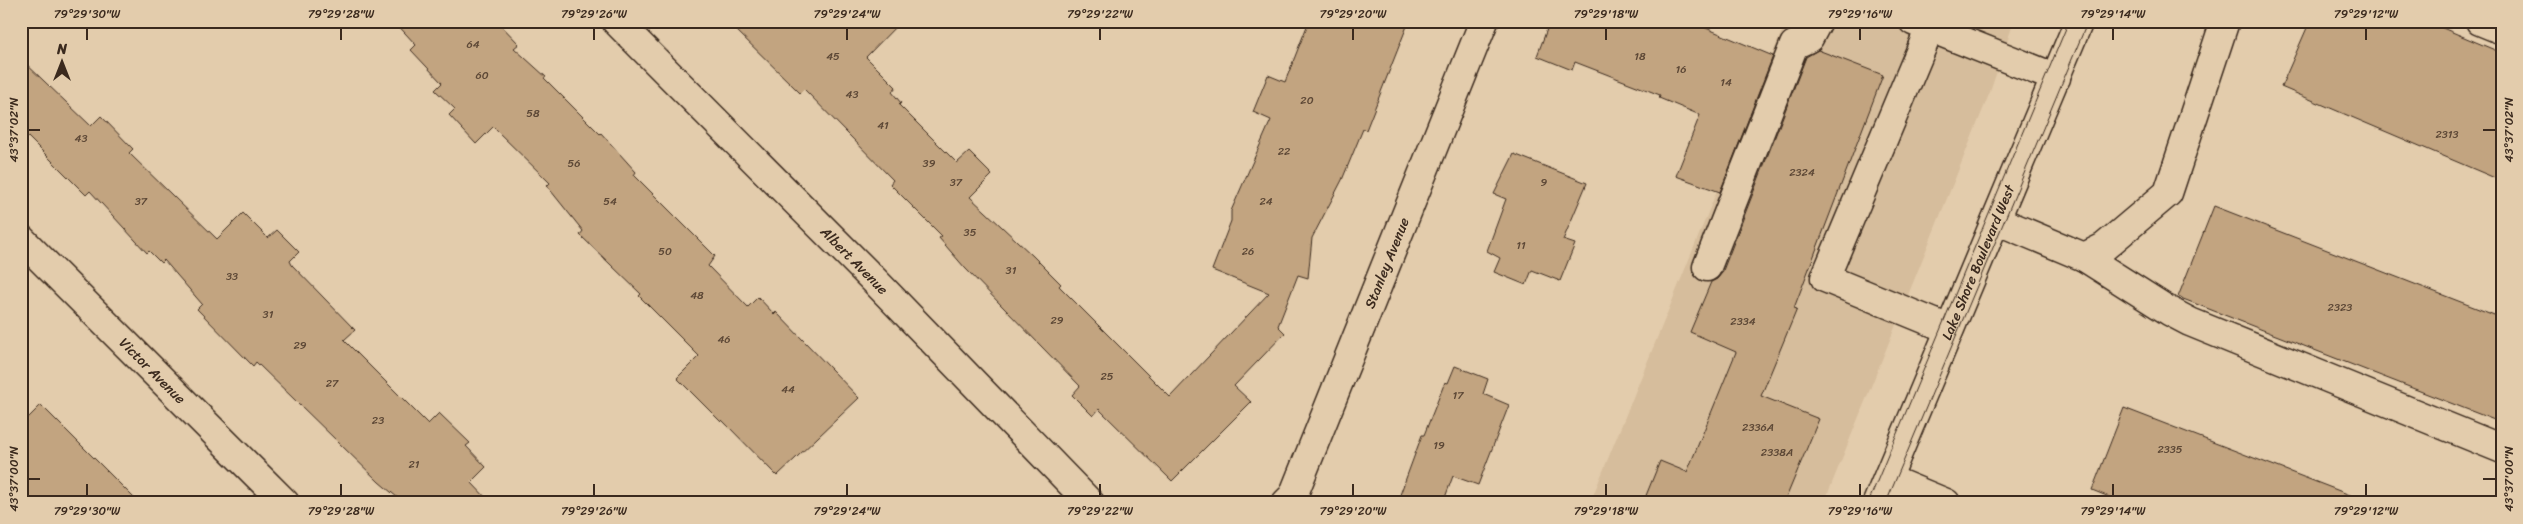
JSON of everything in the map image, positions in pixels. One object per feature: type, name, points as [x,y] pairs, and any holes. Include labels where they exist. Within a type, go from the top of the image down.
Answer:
[{"type":"street","name":"Albert Avenue","points":[[616,21],[867,273],[1090,503]]},
{"type":"street","name":"Stanley Avenue","points":[[1286,503],[1293,496],[1484,21]]},
{"type":"street","points":[[1707,267],[1794,45],[1809,38],[1818,21]]},
{"type":"street","name":"Lake Shore Boulevard West","points":[[1882,496],[1949,329],[2079,21]]},
{"type":"street","points":[[2084,256],[2104,246],[2168,193],[2225,21]]},
{"type":"street","points":[[2480,21],[2502,30]]},
{"type":"street","points":[[1949,329],[1825,278],[1921,24],[2056,78]]},
{"type":"street","points":[[1996,220],[2084,256],[2169,311],[2190,322],[2502,448]]},
{"type":"street","name":"Victor Avenue","points":[[21,239],[284,503]]},
{"type":"street","points":[[1882,496],[1946,503]]},
{"type":"shaded area","points":[[1786,21],[2014,21],[1990,92],[1824,503],[1590,503]]},
{"type":"building","points":[[394,21],[497,21],[519,44],[514,48],[546,77],[544,78],[601,133],[636,172],[634,175],[715,256],[708,266],[748,307],[758,297],[774,314],[776,312],[859,398],[777,476],[677,378],[699,356],[639,296],[641,294],[580,235],[583,231],[547,186],[550,183],[493,127],[476,144],[449,115],[455,109],[435,90],[442,83],[411,50],[416,45]]},
{"type":"building","points":[[727,21],[901,21],[866,57],[896,87],[892,92],[901,103],[899,105],[957,163],[969,152],[992,175],[970,197],[1061,284],[1059,286],[1170,397],[1269,293],[1212,270],[1231,221],[1231,211],[1271,120],[1253,112],[1268,75],[1285,82],[1309,21],[1409,21],[1366,130],[1363,129],[1342,180],[1312,238],[1308,278],[1298,275],[1278,326],[1285,333],[1234,386],[1251,402],[1172,481],[1099,409],[1093,416],[1072,395],[1080,386],[965,268],[939,238],[942,236],[890,184],[893,180],[804,89],[800,93]]},
{"type":"building","points":[[1550,21],[1689,21],[1773,56],[1720,192],[1676,176],[1700,115],[1659,98],[1660,95],[1575,62],[1572,70],[1537,56]]},
{"type":"building","points":[[2310,21],[2426,21],[2502,53],[2502,181],[2281,87]]},
{"type":"building","points":[[1818,50],[1883,75],[1794,308],[1797,309],[1761,396],[1819,419],[1784,503],[1643,503],[1660,461],[1687,472],[1736,352],[1690,332],[1711,282],[1722,273],[1806,57]]},
{"type":"building","points":[[21,59],[91,126],[101,116],[133,149],[129,153],[217,239],[243,213],[268,238],[277,230],[299,252],[290,261],[292,265],[355,330],[344,340],[428,424],[439,413],[470,443],[466,446],[486,467],[471,482],[491,503],[404,503],[379,482],[256,362],[253,366],[197,309],[202,304],[164,260],[161,263],[149,251],[147,253],[90,191],[86,195],[21,130]]},
{"type":"building","points":[[1514,154],[1587,183],[1563,240],[1575,244],[1560,281],[1532,270],[1526,285],[1494,272],[1500,258],[1487,251],[1506,199],[1494,194]]},
{"type":"building","points":[[2214,206],[2502,318],[2502,423],[2178,297]]},
{"type":"building","points":[[1455,366],[1488,379],[1483,394],[1509,405],[1478,485],[1453,476],[1443,503],[1397,503],[1422,435],[1424,435],[1445,382],[1448,383]]},
{"type":"building","points":[[41,405],[139,503],[21,503],[21,425]]},
{"type":"building","points":[[2124,408],[2363,500],[2363,503],[2124,503],[2092,490]]},
{"type":"tram line","points":[[1868,503],[2069,21]]},
{"type":"tram line","points":[[1886,503],[2088,21]]}]
